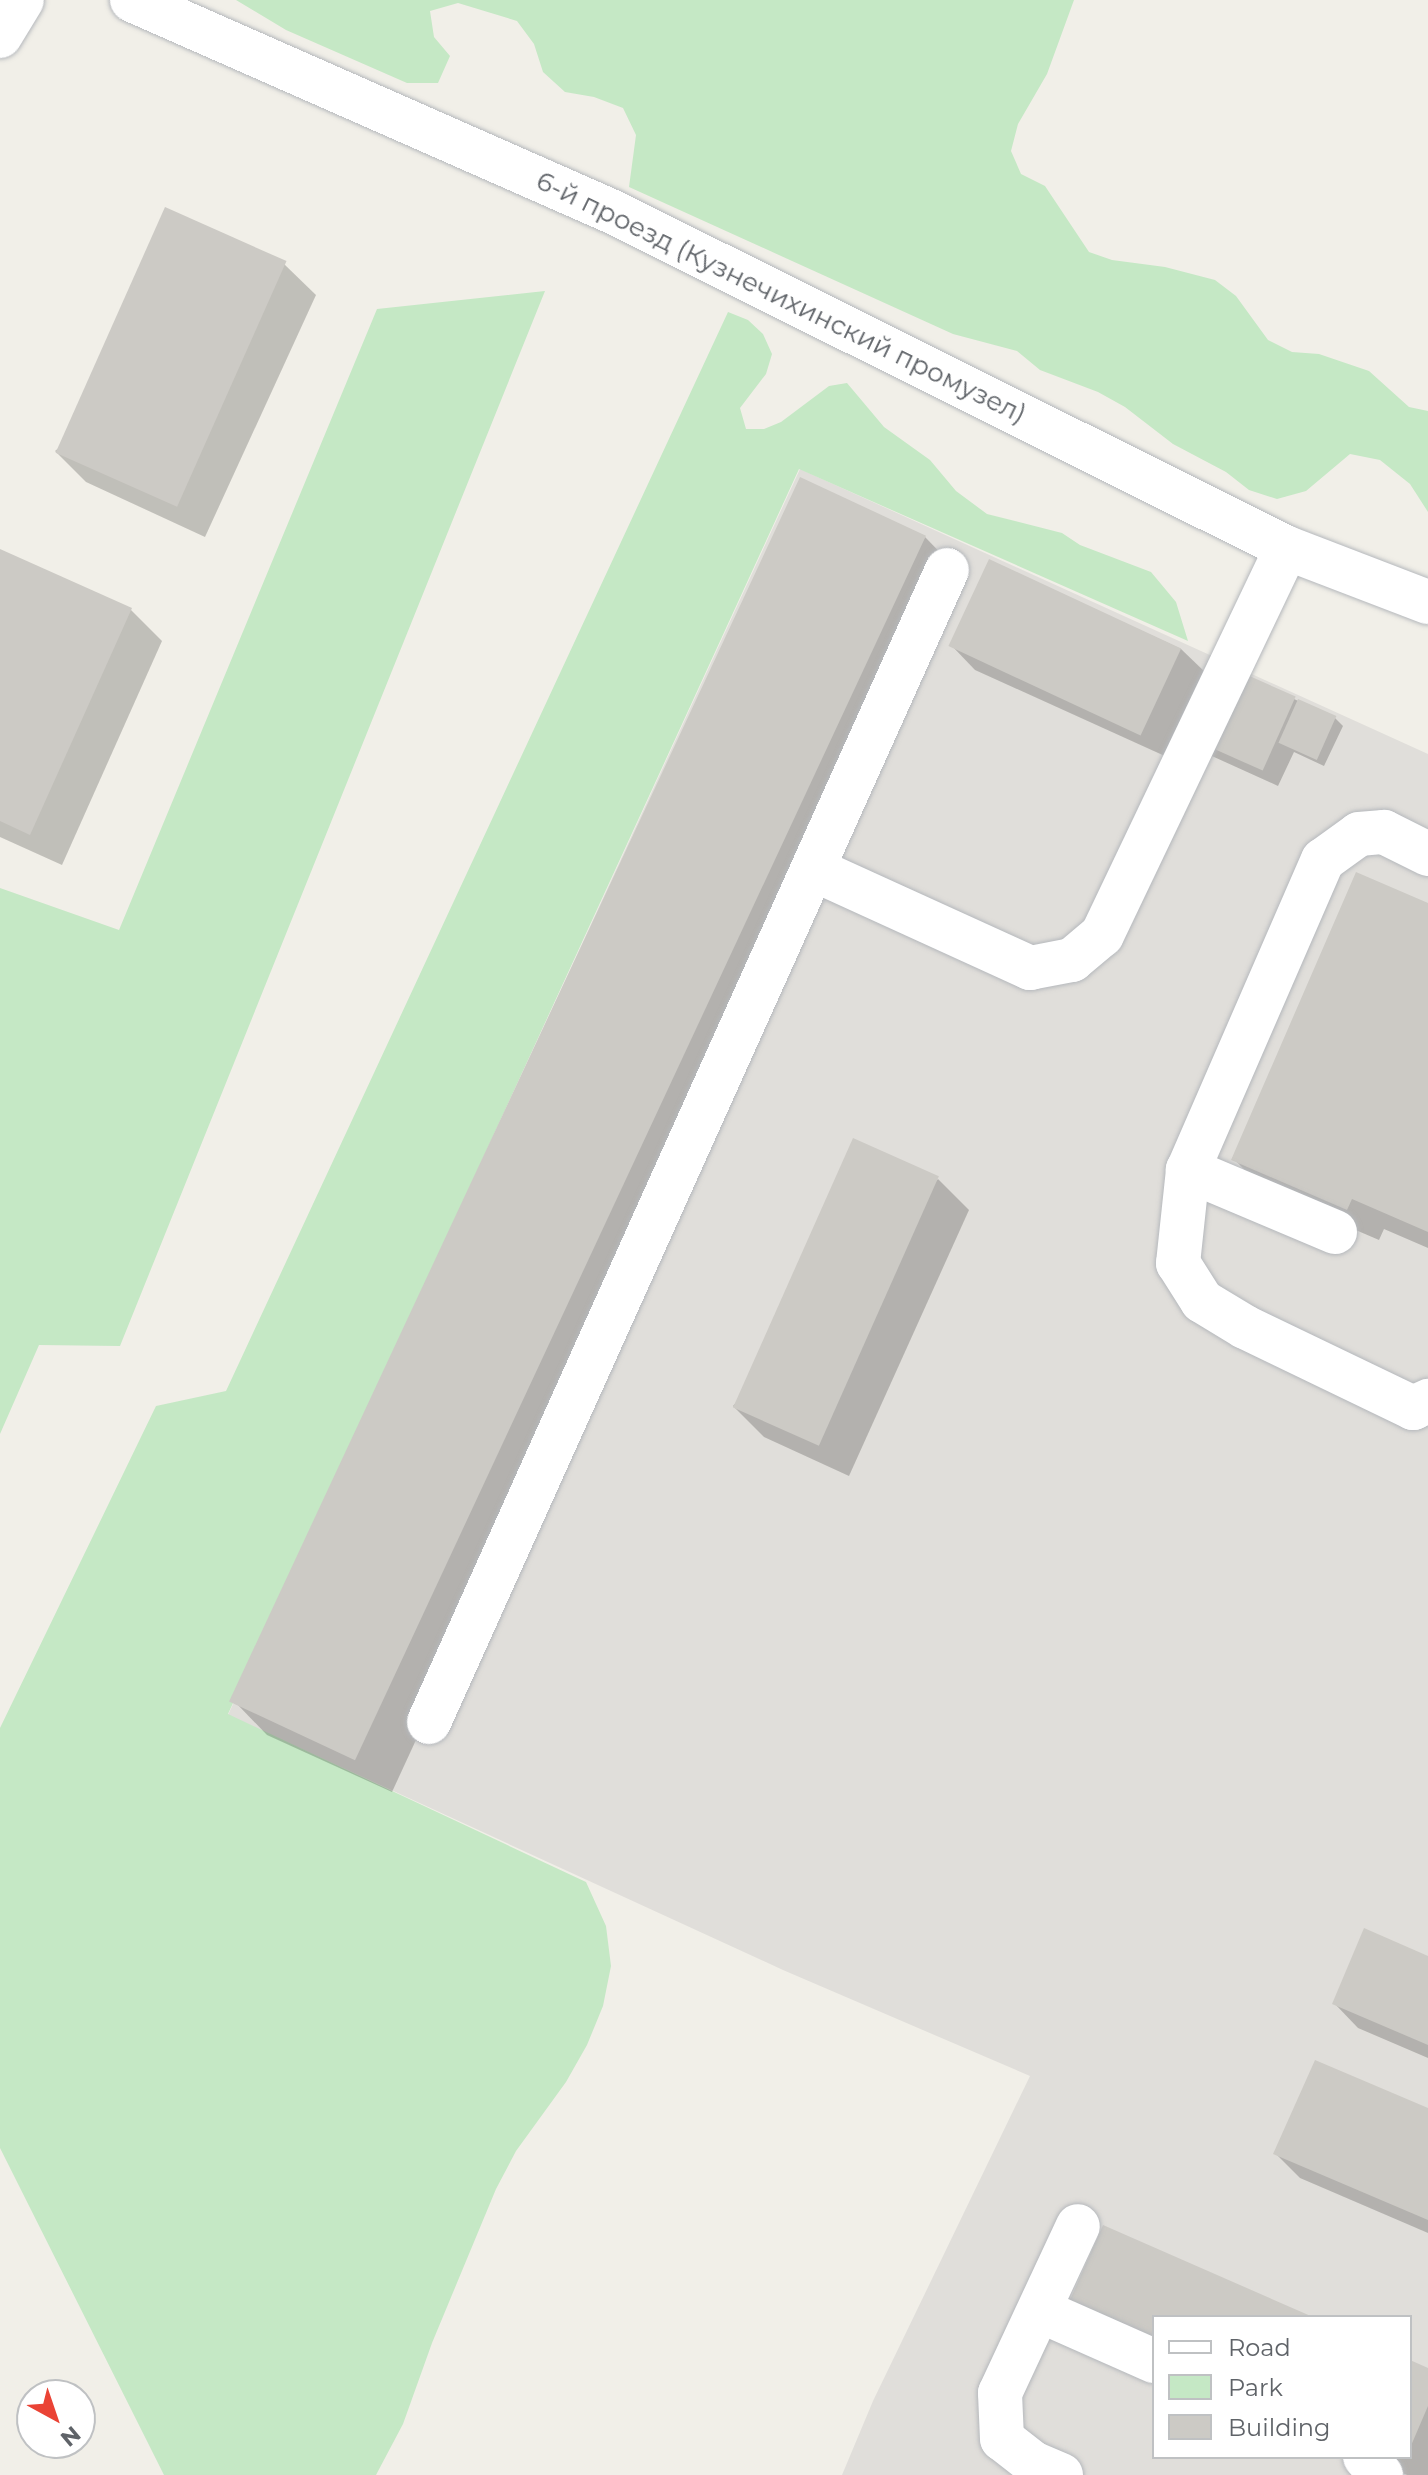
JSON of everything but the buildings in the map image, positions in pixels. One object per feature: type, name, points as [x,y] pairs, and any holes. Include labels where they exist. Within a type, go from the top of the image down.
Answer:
[{"type":"street","points":[[0,36],[22,0]]},
{"type":"street","name":"6-й проезд (Кузнечихинский промузел)","points":[[132,0],[613,212],[1287,548],[1428,602]]},
{"type":"street","points":[[813,869],[1030,968],[1072,960],[1102,935],[1287,548]]},
{"type":"street","points":[[429,1722],[947,570]]},
{"type":"street","points":[[1428,854],[1384,832],[1359,834],[1323,860],[1188,1170],[1178,1263],[1202,1301],[1245,1327],[1413,1408],[1428,1401]]},
{"type":"street","points":[[1188,1170],[1335,1232]]},
{"type":"street","points":[[1061,2475],[1033,2463],[1002,2439],[1000,2393],[1041,2311],[1078,2226]]},
{"type":"street","points":[[1041,2311],[1152,2360]]},
{"type":"street","points":[[1367,2459],[1381,2475]]},
{"type":"shaded area","points":[[800,469],[1428,754],[1428,2475],[842,2475],[873,2401],[1030,2076],[783,1970],[228,1715]]},
{"type":"green space","points":[[236,0],[1074,0],[1047,74],[1018,124],[1011,151],[1021,174],[1045,186],[1089,252],[1112,260],[1165,267],[1215,280],[1236,296],[1268,340],[1292,352],[1319,354],[1369,371],[1409,407],[1428,411],[1428,512],[1410,484],[1380,460],[1350,454],[1306,491],[1277,499],[1249,490],[1226,472],[1173,444],[1125,407],[1098,392],[1040,370],[1017,351],[953,334],[629,187],[636,135],[623,108],[594,97],[565,92],[543,72],[534,44],[517,21],[458,3],[430,11],[434,37],[450,56],[438,83],[407,83],[286,30]]},
{"type":"green space","points":[[545,291],[120,1346],[39,1345],[0,1434],[0,888],[119,930],[377,309]]},
{"type":"green space","points":[[728,312],[748,320],[763,334],[772,354],[766,374],[740,408],[746,429],[764,429],[781,422],[829,386],[847,383],[884,427],[930,460],[956,491],[987,514],[1062,533],[1080,545],[1151,572],[1176,602],[1188,641],[799,469],[228,1714],[586,1882],[606,1926],[611,1966],[603,2006],[587,2045],[566,2082],[516,2151],[496,2189],[432,2343],[403,2424],[376,2475],[164,2475],[0,2148],[0,1728],[156,1406],[226,1391]]}]
